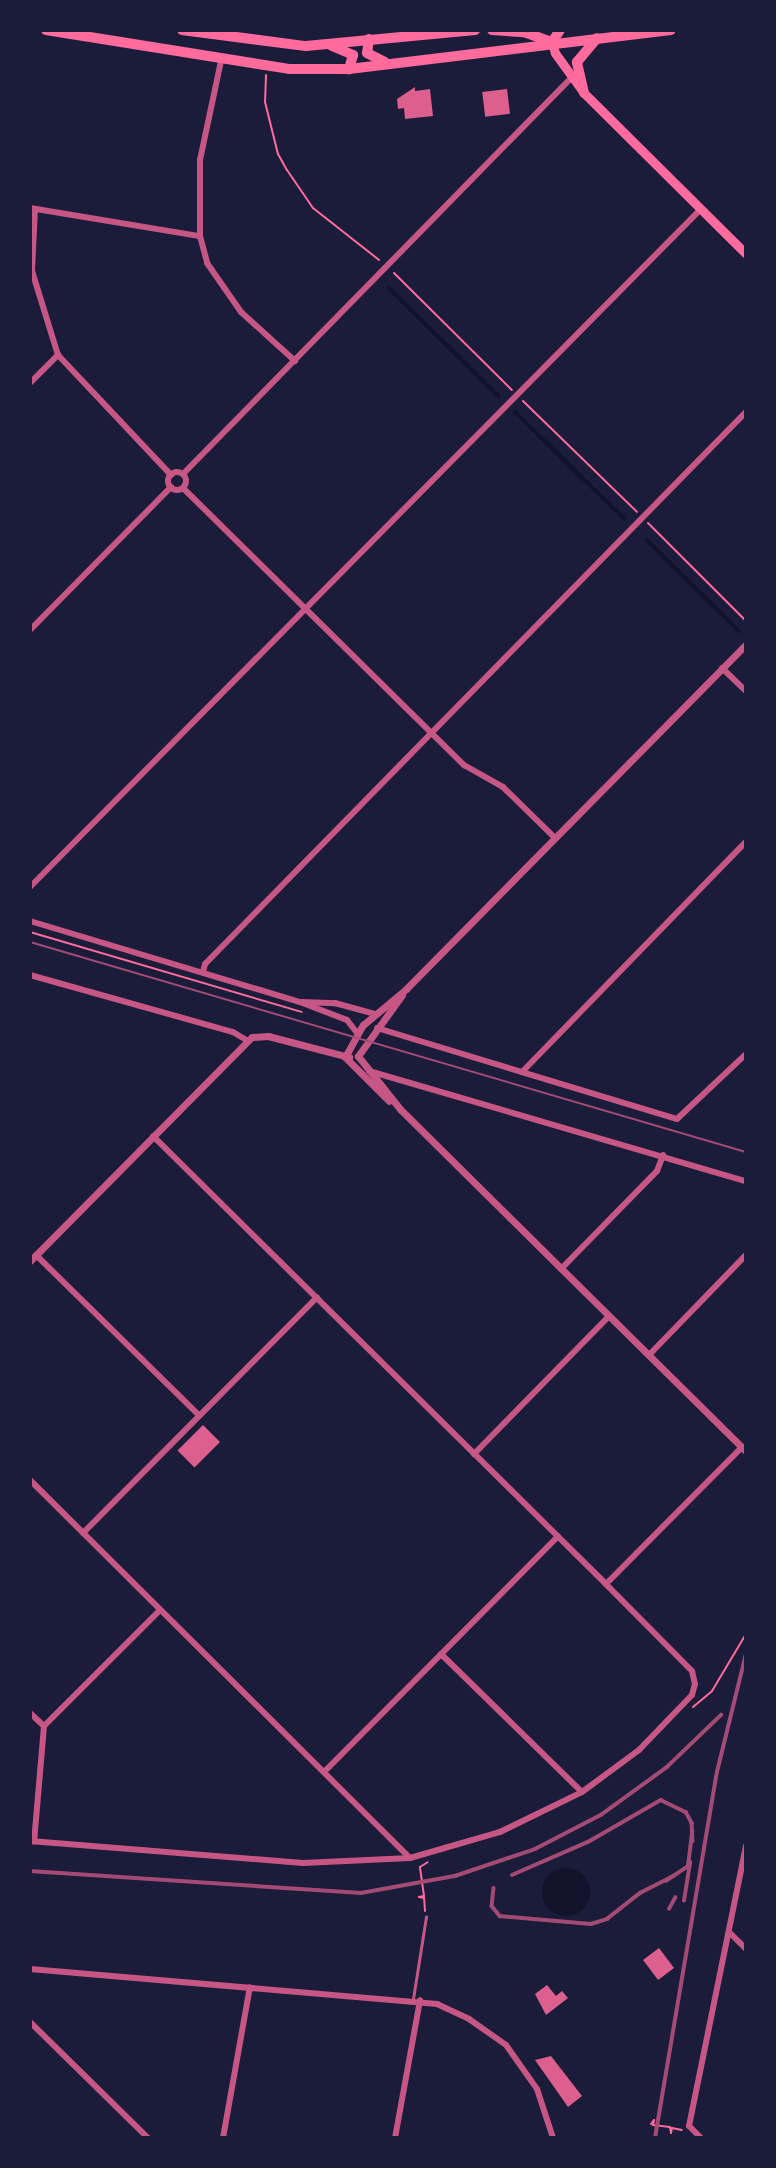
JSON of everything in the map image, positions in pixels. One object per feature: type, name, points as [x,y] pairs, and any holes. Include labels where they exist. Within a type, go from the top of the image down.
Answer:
[{"type":"highway","points":[[46,30],[267,67],[349,69],[552,42],[671,30]]},
{"type":"highway","points":[[182,30],[283,45],[369,39],[402,32],[475,30]]},
{"type":"highway","points":[[492,30],[524,32],[552,42]]},
{"type":"highway","points":[[552,42],[560,30]]},
{"type":"highway","points":[[584,93],[577,62],[597,38]]},
{"type":"highway","points":[[369,39],[370,56],[389,63]]},
{"type":"highway","points":[[321,44],[349,51],[354,61],[349,69]]},
{"type":"main road","points":[[552,42],[571,78],[584,93],[746,254]]},
{"type":"street","points":[[221,61],[200,160],[200,236],[215,281],[295,361]]},
{"type":"street","points":[[171,475],[183,474],[571,78]]},
{"type":"street","points":[[30,628],[171,487],[171,475],[58,355],[32,271],[32,208],[200,236]]},
{"type":"street","points":[[30,887],[701,209]]},
{"type":"street","points":[[30,383],[58,355]]},
{"type":"street","points":[[203,972],[205,964],[746,412]]},
{"type":"street","points":[[183,474],[183,488]]},
{"type":"street","points":[[171,487],[183,488],[464,765],[503,787],[555,838]]},
{"type":"street","points":[[358,1056],[407,989],[746,644]]},
{"type":"street","points":[[722,668],[746,691]]},
{"type":"street","points":[[522,1072],[746,842]]},
{"type":"street","points":[[30,921],[300,1002],[347,1020],[357,1032]]},
{"type":"street","points":[[30,975],[233,1032],[248,1041]]},
{"type":"street","points":[[345,1057],[357,1032],[407,989]]},
{"type":"street","points":[[300,1002],[335,1003],[375,1014]]},
{"type":"street","points":[[377,1028],[672,1118],[687,1114],[746,1054]]},
{"type":"street","points":[[200,1415],[32,1259],[248,1041],[268,1036],[345,1057],[358,1056]]},
{"type":"street","points":[[358,1056],[400,1109]]},
{"type":"street","points":[[345,1057],[744,1449],[607,1584]]},
{"type":"street","points":[[369,1071],[746,1181]]},
{"type":"street","points":[[153,1136],[607,1584],[692,1671],[695,1684],[692,1695],[639,1750],[582,1792],[500,1832],[410,1858],[303,1863],[32,1842],[44,1726],[160,1610]]},
{"type":"street","points":[[561,1269],[657,1171],[663,1155]]},
{"type":"street","points":[[649,1355],[746,1255]]},
{"type":"street","points":[[83,1533],[317,1297]]},
{"type":"street","points":[[474,1454],[609,1316]]},
{"type":"street","points":[[30,1480],[410,1858]]},
{"type":"street","points":[[324,1773],[558,1536]]},
{"type":"street","points":[[441,1654],[582,1792]]},
{"type":"street","points":[[30,1713],[44,1726]]},
{"type":"street","points":[[702,2138],[688,2126],[746,1846]]},
{"type":"street","points":[[729,1932],[746,1949]]},
{"type":"street","points":[[30,1969],[417,1999],[469,2019],[506,2045],[537,2089],[553,2138]]},
{"type":"street","points":[[223,2138],[250,1987]]},
{"type":"street","points":[[395,2138],[417,1999]]},
{"type":"street","points":[[30,2022],[148,2138]]},
{"type":"lane","points":[[417,1999],[426,1917]]},
{"type":"path","points":[[267,67],[265,102],[278,154],[287,170],[313,208],[381,261]]},
{"type":"path","points":[[393,272],[511,389]]},
{"type":"path","points":[[521,399],[639,514]]},
{"type":"path","points":[[648,523],[746,621]]},
{"type":"path","points":[[30,932],[308,1014]]},
{"type":"path","points":[[679,1709],[698,1707],[712,1691],[746,1634]]},
{"type":"path","points":[[426,1853],[429,1865],[419,1867],[424,1896],[419,1897],[424,1898],[426,1917]]},
{"type":"path","points":[[651,2124],[654,2120],[653,2124],[670,2127],[671,2133],[671,2128],[688,2126]]},
{"type":"shaded area","points":[[566,1868],[583,1875],[590,1892],[583,1909],[566,1916],[549,1909],[542,1892],[549,1875]]},
{"type":"building","points":[[415,87],[415,91],[430,89],[433,116],[405,119],[404,108],[398,109],[397,99]]},
{"type":"building","points":[[507,89],[510,114],[485,117],[482,92]]},
{"type":"building","points":[[203,1425],[220,1442],[195,1467],[178,1450]]},
{"type":"building","points":[[659,1948],[674,1968],[658,1980],[643,1960]]},
{"type":"building","points":[[547,1985],[556,1996],[562,1991],[568,1998],[546,2015],[535,1994]]},
{"type":"building","points":[[551,2056],[582,2096],[568,2107],[535,2060]]},
{"type":"waterway","points":[[389,288],[499,396]]},
{"type":"waterway","points":[[515,412],[625,519]]},
{"type":"waterway","points":[[647,540],[739,631]]},
{"type":"tram line","points":[[30,942],[746,1152]]},
{"type":"railway","points":[[655,2138],[717,1772],[746,1654]]},
{"type":"railway","points":[[30,1871],[361,1893],[455,1876],[535,1849],[601,1815],[667,1767],[721,1715]]},
{"type":"railway","points":[[512,1875],[588,1842],[661,1800],[686,1812],[692,1823],[693,1841]]},
{"type":"railway","points":[[666,1881],[688,1866],[692,1831]]},
{"type":"railway","points":[[684,1901],[690,1862]]},
{"type":"railway","points":[[494,1888],[492,1906],[500,1916],[591,1924],[607,1919],[640,1893],[674,1876]]},
{"type":"railway","points":[[669,1909],[675,1898]]}]
